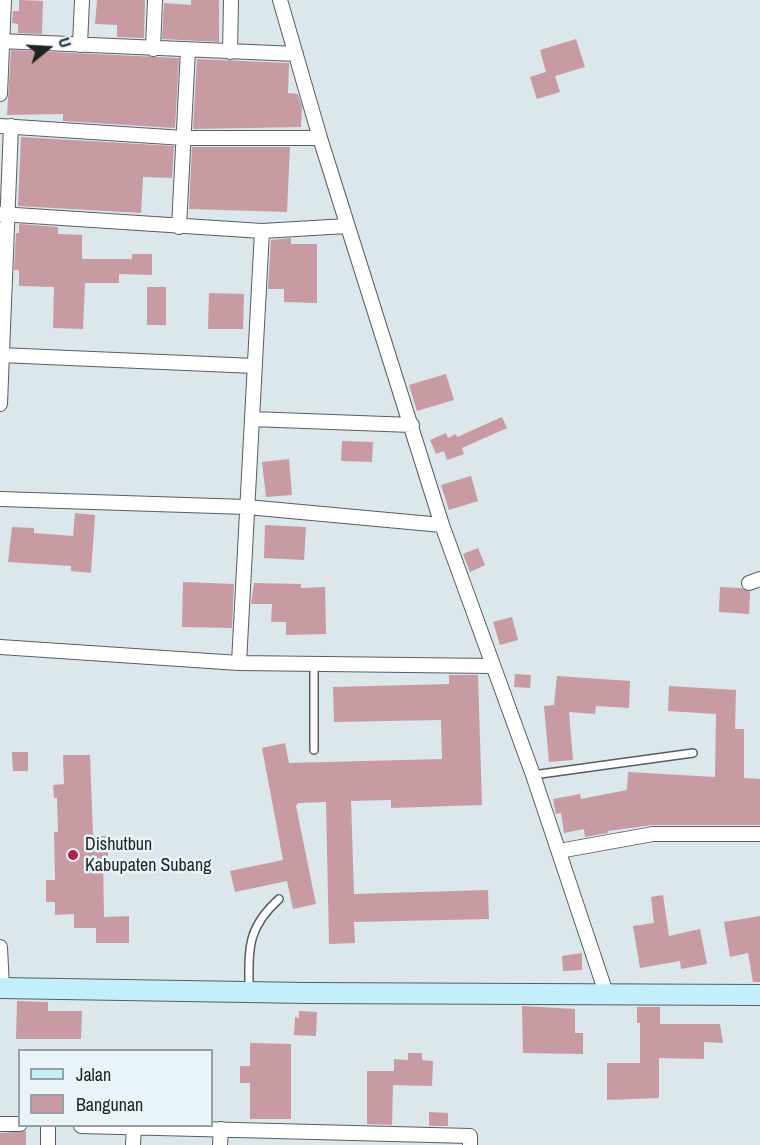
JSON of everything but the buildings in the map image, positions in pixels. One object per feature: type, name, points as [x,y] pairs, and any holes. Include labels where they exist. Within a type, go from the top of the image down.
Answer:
[{"type":"street","points":[[0,94],[4,0]]},
{"type":"street","points":[[80,45],[82,0]]},
{"type":"street","points":[[153,49],[155,0]]},
{"type":"street","points":[[231,0],[231,52]]},
{"type":"street","points":[[280,0],[347,226],[442,525],[533,775],[606,993]]},
{"type":"street","points":[[1,41],[296,54]]},
{"type":"street","points":[[178,227],[188,50]]},
{"type":"street","points":[[0,404],[5,126],[184,138],[320,138]]},
{"type":"street","points":[[4,215],[262,231],[347,226]]},
{"type":"street","points":[[239,663],[262,231]]},
{"type":"street","points":[[2,355],[255,366]]},
{"type":"street","points":[[252,419],[412,425]]},
{"type":"street","points":[[0,499],[248,507],[442,525]]},
{"type":"street","points":[[0,647],[239,663],[314,662],[492,666]]},
{"type":"street","points":[[559,851],[653,834],[760,834]]},
{"type":"street","points":[[0,946],[1,988],[760,995]]},
{"type":"street","points":[[0,1124],[18,1124]]},
{"type":"street","points":[[48,1127],[48,1145]]},
{"type":"street","points":[[133,1145],[134,1127],[221,1129],[304,1138],[387,1139],[470,1136],[470,1145]]},
{"type":"street","points":[[220,1145],[221,1129]]},
{"type":"lane","points":[[314,662],[314,750]]},
{"type":"lane","points":[[533,775],[693,753]]},
{"type":"lane","points":[[249,991],[249,949],[252,933],[258,921],[279,899]]},
{"type":"place","name":"Dishutbun Kabupaten Subang","points":[[73,855]]}]
